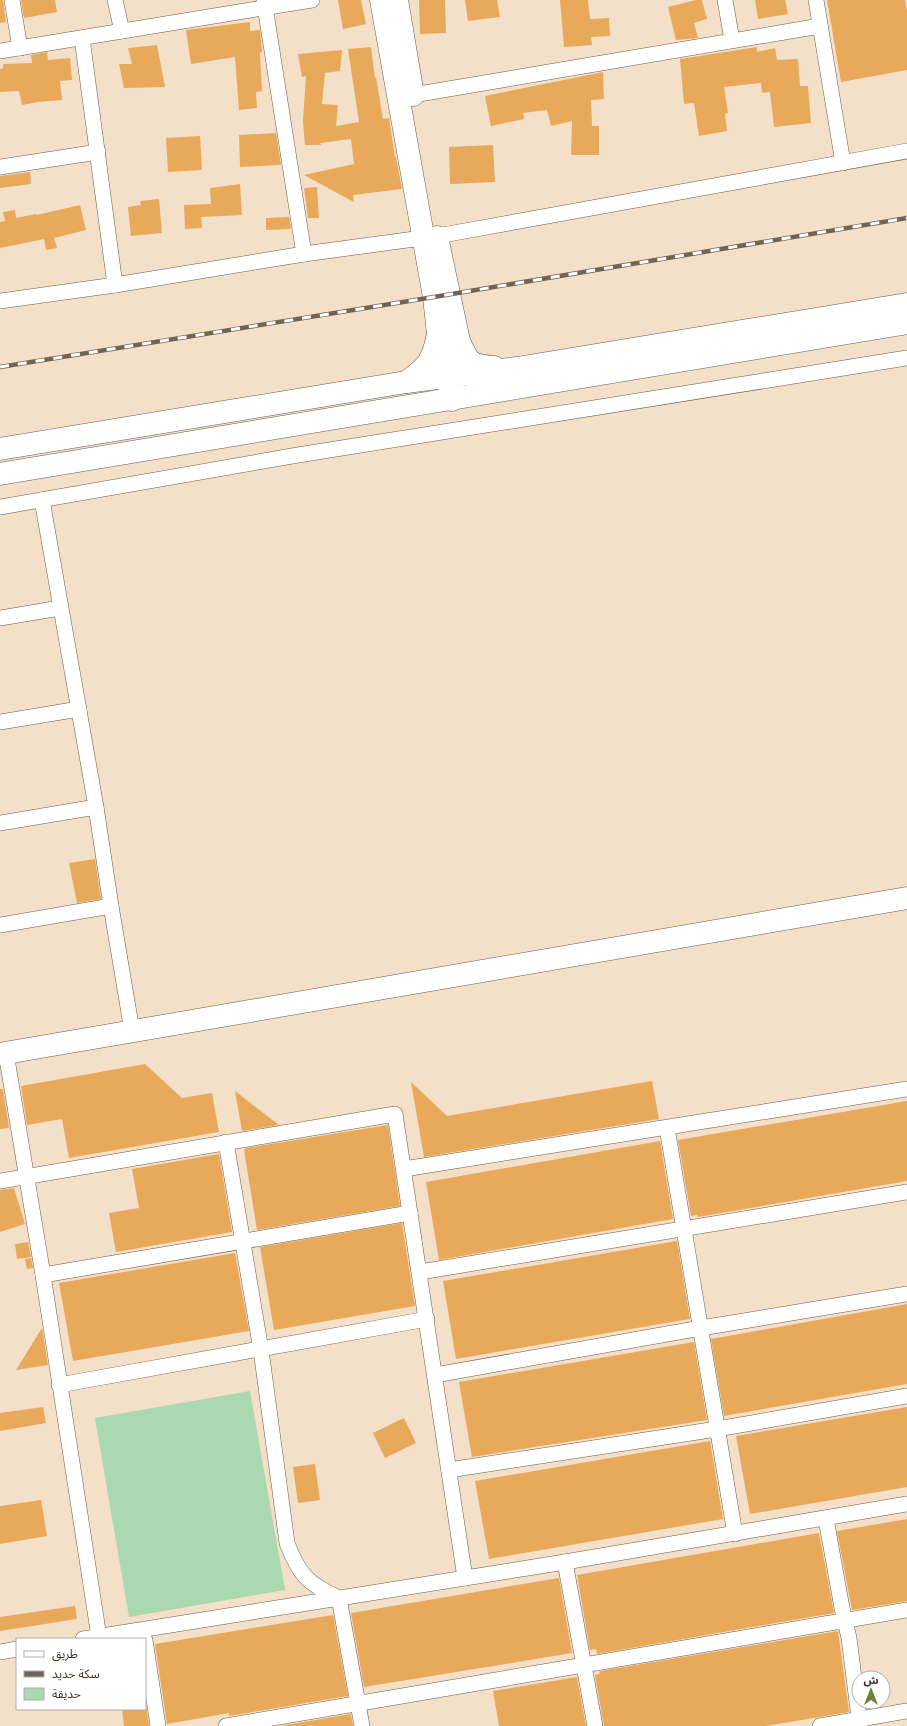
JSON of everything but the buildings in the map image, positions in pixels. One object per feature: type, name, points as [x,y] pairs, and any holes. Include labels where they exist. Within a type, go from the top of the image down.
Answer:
[{"type":"main road","points":[[380,0],[430,237],[459,341],[470,362],[482,366],[517,368]]},
{"type":"main road","points":[[397,0],[412,95],[430,237],[438,334],[434,354],[423,370],[406,382]]},
{"type":"main road","points":[[0,449],[406,382],[517,368],[907,304]]},
{"type":"main road","points":[[0,474],[907,323]]},
{"type":"main road","points":[[438,334],[456,375],[462,398]]},
{"type":"main road","points":[[456,375],[459,341]]},
{"type":"main road","points":[[3,1054],[907,898]]},
{"type":"street","points":[[12,0],[20,48]]},
{"type":"street","points":[[115,0],[122,31]]},
{"type":"street","points":[[0,52],[265,4],[312,0]]},
{"type":"street","points":[[725,0],[732,40]]},
{"type":"street","points":[[816,0],[843,163]]},
{"type":"street","points":[[265,4],[304,254]]},
{"type":"street","points":[[412,95],[820,26]]},
{"type":"street","points":[[82,38],[115,286]]},
{"type":"street","points":[[0,167],[98,152]]},
{"type":"street","points":[[0,301],[115,286],[304,254],[430,237],[907,152]]},
{"type":"street","points":[[0,507],[313,453],[730,388],[907,358]]},
{"type":"street","points":[[42,500],[96,807],[110,906],[132,1031]]},
{"type":"street","points":[[0,618],[60,608]]},
{"type":"street","points":[[0,722],[79,709]]},
{"type":"street","points":[[0,823],[96,807]]},
{"type":"street","points":[[0,925],[110,906]]},
{"type":"street","points":[[3,1054],[27,1176],[99,1636]]},
{"type":"street","points":[[404,1169],[907,1089]]},
{"type":"street","points":[[0,1181],[395,1114],[465,1578]]},
{"type":"street","points":[[667,1128],[735,1534]]},
{"type":"street","points":[[226,1142],[261,1350],[287,1543],[293,1559],[307,1579],[318,1588],[339,1598]]},
{"type":"street","points":[[420,1272],[907,1192]]},
{"type":"street","points":[[43,1275],[410,1213]]},
{"type":"street","points":[[435,1375],[701,1328],[907,1294]]},
{"type":"street","points":[[59,1385],[261,1350],[427,1319]]},
{"type":"street","points":[[449,1470],[717,1429],[907,1396]]},
{"type":"street","points":[[88,1638],[99,1636],[144,1636],[339,1598],[735,1534],[907,1504]]},
{"type":"street","points":[[826,1518],[849,1638],[860,1723]]},
{"type":"street","points":[[565,1562],[595,1726]]},
{"type":"street","points":[[339,1598],[362,1726]]},
{"type":"street","points":[[226,1726],[907,1610]]},
{"type":"street","points":[[0,1652],[16,1649]]},
{"type":"street","points":[[146,1649],[158,1726]]},
{"type":"street","points":[[820,1726],[860,1723],[907,1711]]},
{"type":"green space","points":[[250,1391],[285,1590],[129,1617],[95,1418]]},
{"type":"railway","points":[[0,367],[434,297],[907,218]]}]
